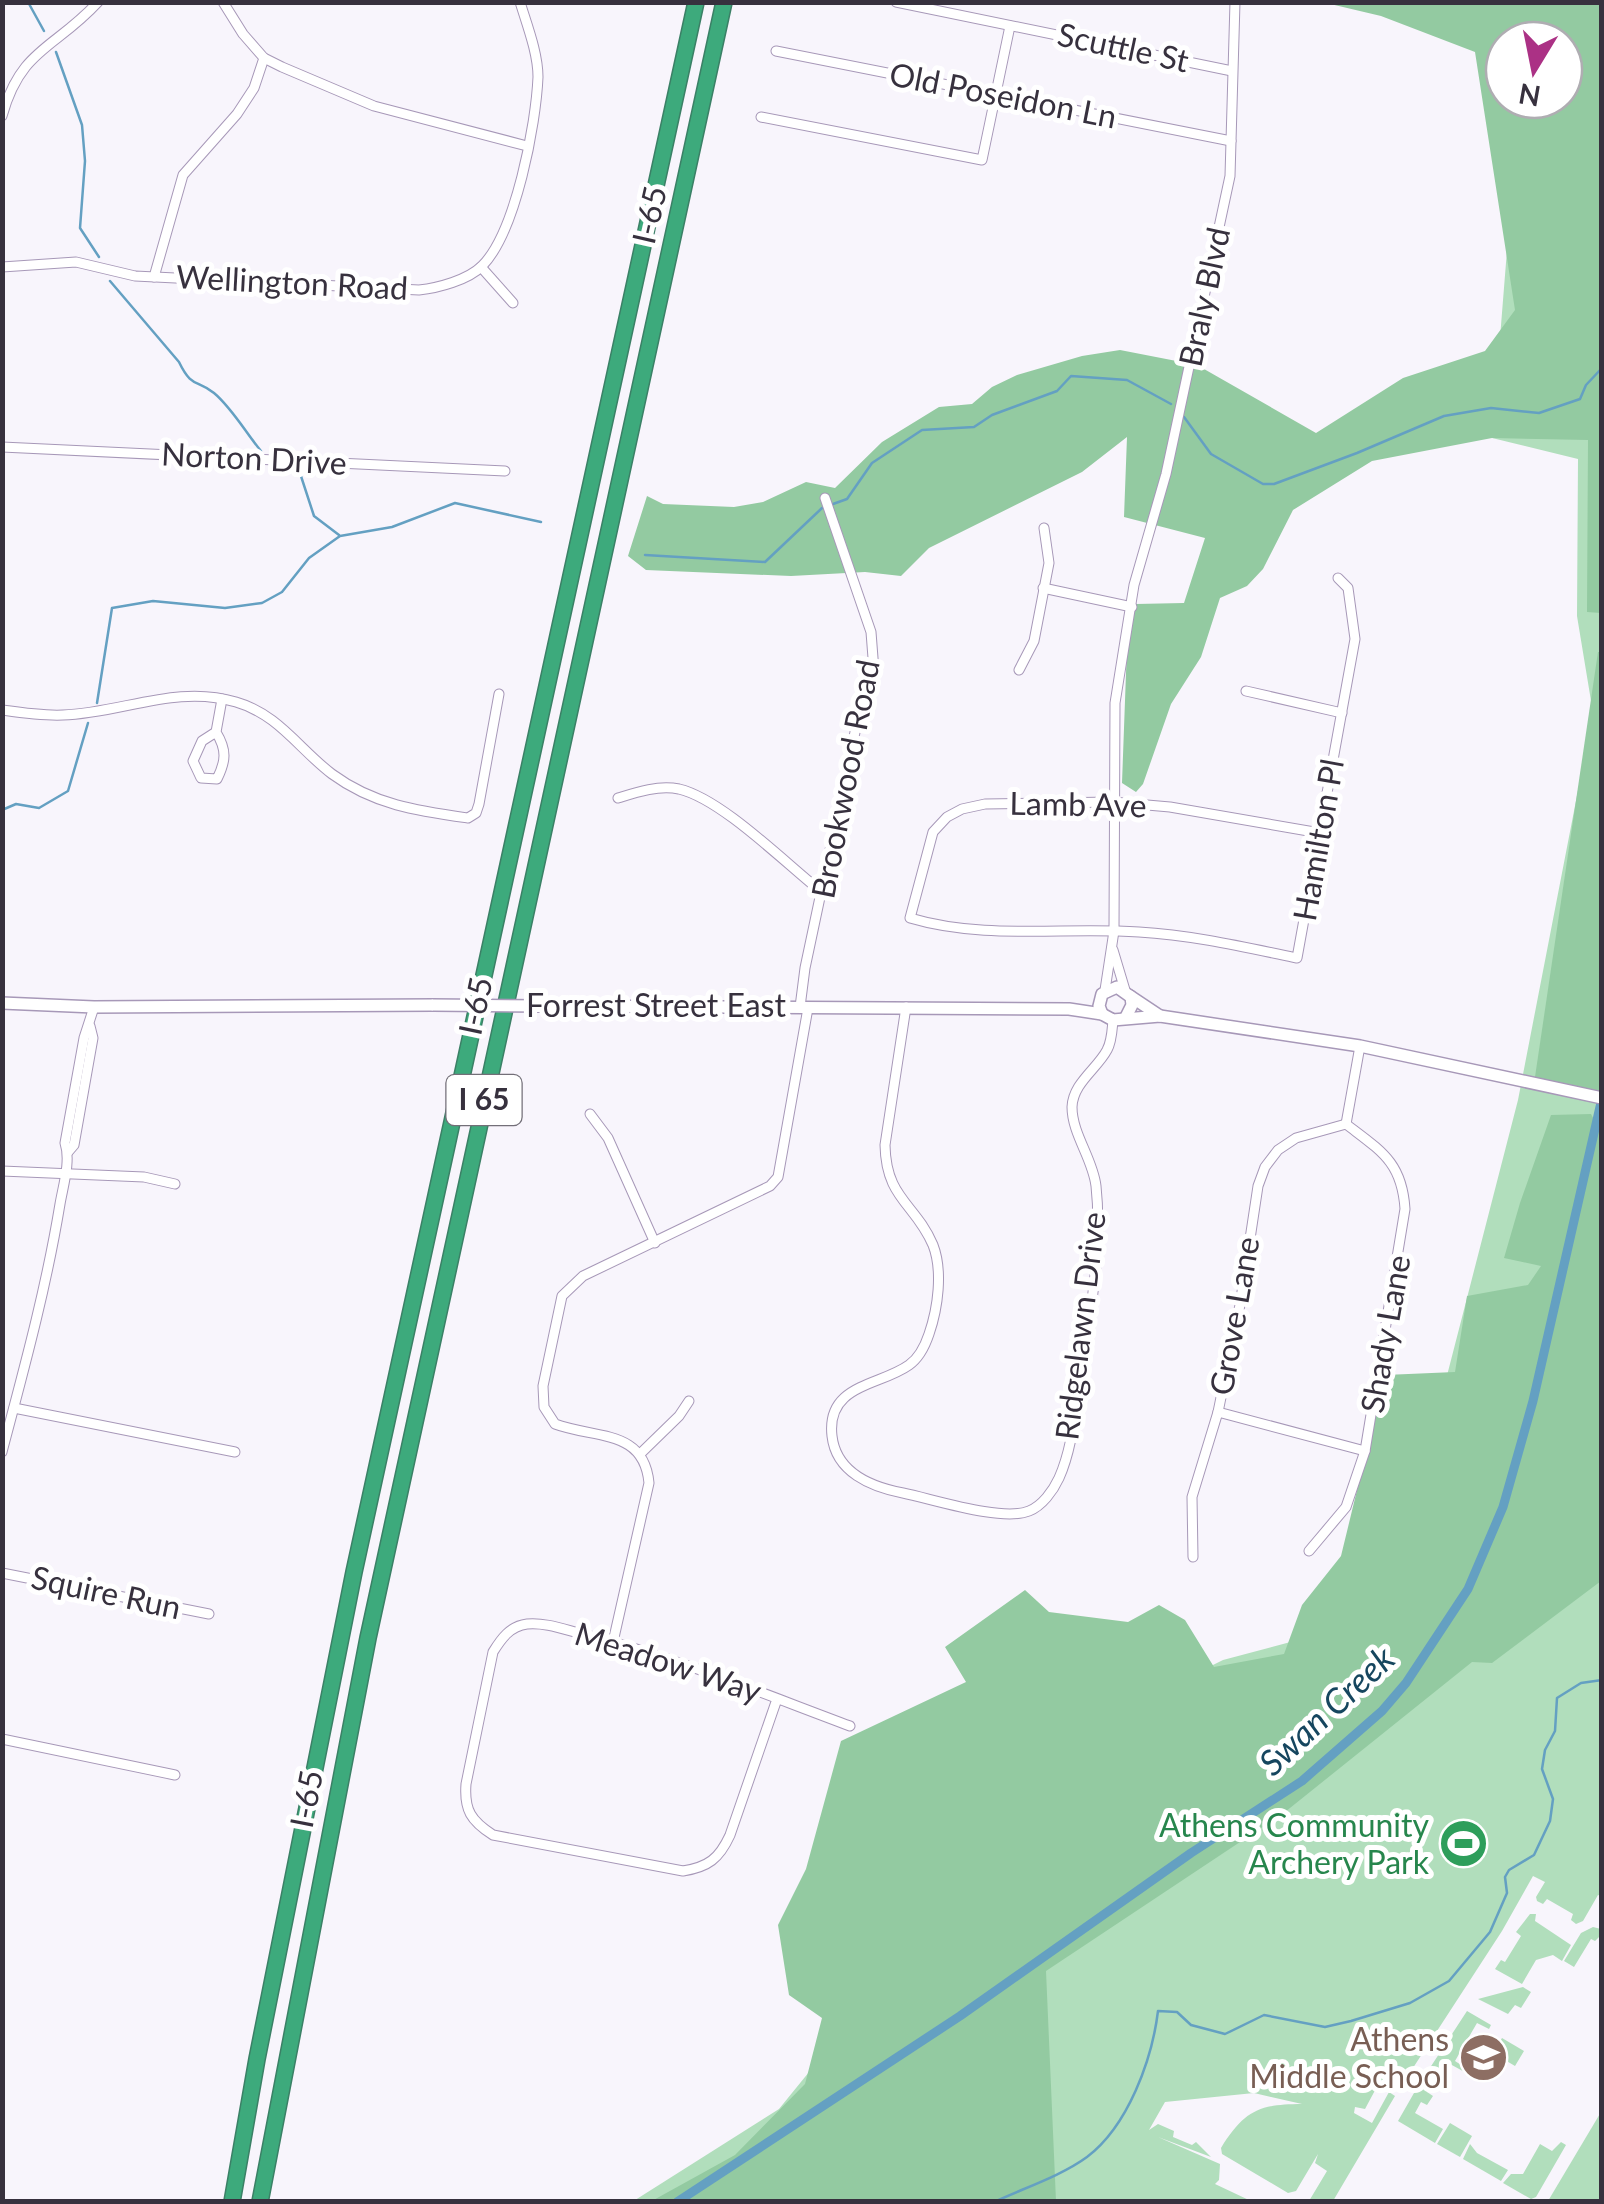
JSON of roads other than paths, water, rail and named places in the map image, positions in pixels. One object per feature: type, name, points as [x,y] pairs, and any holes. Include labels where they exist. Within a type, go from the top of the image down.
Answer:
[{"type":"highway","name":"I 65","points":[[232,2202],[256,2060],[354,1572],[696,2]]},
{"type":"highway","name":"I-65","points":[[260,2202],[336,1793],[380,1582],[724,2]]},
{"type":"street","points":[[2,116],[10,88],[26,62],[98,2]]},
{"type":"street","points":[[223,2],[264,58],[374,106],[528,146]]},
{"type":"street","points":[[512,304],[481,268],[506,231],[528,146],[538,74],[520,2]]},
{"type":"street","name":"Scuttle St","points":[[896,2],[1232,70]]},
{"type":"street","name":"Braly Blvd","points":[[1112,802],[1115,703],[1134,585],[1166,474],[1230,176],[1235,2]]},
{"type":"street","points":[[761,117],[982,160],[1010,26]]},
{"type":"street","name":"Old Poseidon Ln","points":[[776,51],[1230,140]]},
{"type":"street","points":[[154,277],[183,175],[237,114],[254,88],[264,58]]},
{"type":"street","name":"Wellington Road","points":[[2,268],[76,262],[154,277],[419,290],[438,288],[481,268]]},
{"type":"street","name":"Norton Drive","points":[[2,448],[504,471]]},
{"type":"street","name":"Brookwood Road","points":[[656,1243],[770,1186],[778,1177],[804,1007],[805,968],[858,718],[874,671],[871,632],[825,498]]},
{"type":"street","points":[[1018,670],[1034,640],[1049,563],[1044,528]]},
{"type":"street","name":"Hamilton Pl","points":[[910,918],[963,930],[1114,931],[1198,938],[1297,958],[1356,639],[1348,588],[1338,578]]},
{"type":"street","points":[[1043,588],[1133,607]]},
{"type":"street","points":[[1246,692],[1342,712]]},
{"type":"street","points":[[2,710],[65,715],[194,694],[237,702],[270,716],[329,772],[375,799],[406,810],[468,818],[480,804],[499,694]]},
{"type":"street","points":[[216,732],[202,741],[193,761],[201,778],[217,779],[226,762],[216,732],[222,699]]},
{"type":"street","points":[[618,798],[660,788],[699,797],[823,893]]},
{"type":"street","points":[[1112,802],[1113,950],[1098,1006],[1114,1017],[1132,1006],[1113,950]]},
{"type":"street","name":"Lamb Ave","points":[[910,918],[933,832],[947,816],[986,804],[1112,802],[1170,807],[1320,833]]},
{"type":"street","points":[[1103,992],[1113,987],[1128,993]]},
{"type":"street","name":"Forrest Street East","points":[[1069,1009],[1103,992]]},
{"type":"street","name":"Forrest Street East","points":[[1128,993],[1160,1016]]},
{"type":"street","name":"Forrest Street East","points":[[2,1003],[94,1007],[1069,1009],[1114,1017],[1160,1016],[1360,1046],[1602,1098]]},
{"type":"street","points":[[2,1452],[45,1290],[68,1152],[74,1144],[94,1038],[90,1026],[94,1007]]},
{"type":"street","name":"Ridgelawn Drive","points":[[906,1007],[884,1145],[885,1165],[891,1185],[932,1243],[938,1262],[936,1302],[922,1350],[909,1365],[853,1390],[839,1404],[832,1423],[833,1443],[842,1462],[864,1482],[1010,1515],[1030,1511],[1047,1498],[1058,1479],[1074,1418],[1094,1276],[1097,1205],[1092,1165],[1072,1108],[1078,1089],[1110,1044],[1114,1017]]},
{"type":"street","points":[[1346,1124],[1360,1046]]},
{"type":"street","points":[[590,1114],[608,1138],[656,1243],[582,1276],[566,1288],[557,1315],[543,1396],[544,1407],[555,1424],[628,1443],[640,1452],[648,1468],[649,1484],[613,1642]]},
{"type":"street","name":"Grove Lane","points":[[1193,1558],[1192,1498],[1218,1412],[1240,1305],[1258,1186],[1278,1150],[1296,1138],[1346,1124]]},
{"type":"street","name":"Shady Lane","points":[[1309,1551],[1346,1506],[1365,1451],[1405,1210],[1397,1170],[1385,1154],[1346,1124]]},
{"type":"street","points":[[2,1171],[144,1178],[175,1184]]},
{"type":"street","points":[[640,1452],[690,1401]]},
{"type":"street","points":[[14,1408],[235,1452]]},
{"type":"street","points":[[1218,1412],[1365,1451]]},
{"type":"street","name":"Squire Run","points":[[2,1572],[209,1614]]},
{"type":"street","name":"Meadow Way","points":[[777,1699],[722,1853],[705,1867],[683,1870],[493,1835],[474,1823],[464,1804],[492,1652],[504,1634],[524,1624],[613,1642],[777,1699],[850,1726]]},
{"type":"street","points":[[2,1739],[175,1776]]},
{"type":"waterway","points":[[28,2],[44,31]]},
{"type":"waterway","points":[[56,52],[82,125],[85,161],[80,228],[99,257]]},
{"type":"waterway","points":[[110,281],[188,376],[221,399],[261,451]]},
{"type":"waterway","points":[[1184,417],[1211,454],[1263,484],[1274,484],[1444,416],[1491,408],[1539,413],[1580,399],[1586,385],[1602,368]]},
{"type":"waterway","points":[[833,504],[847,499],[872,463],[922,430],[974,427],[992,415],[1057,391],[1071,376],[1127,380],[1171,404]]},
{"type":"waterway","points":[[271,466],[299,470],[314,516],[339,535]]},
{"type":"waterway","points":[[97,703],[112,608],[153,601],[225,608],[262,603],[282,592],[309,558],[340,536],[392,527],[455,503],[541,522]]},
{"type":"waterway","points":[[645,555],[765,562],[822,508]]},
{"type":"waterway","points":[[2,810],[16,804],[39,808],[68,791],[88,723]]},
{"type":"waterway","name":"Swan Creek","points":[[677,2202],[960,2016],[1191,1853],[1302,1781],[1382,1711],[1406,1683],[1468,1589],[1503,1507],[1533,1401],[1602,1098]]},
{"type":"waterway","points":[[994,2202],[1066,2170],[1102,2144],[1136,2091],[1158,2011],[1177,2012],[1191,2025],[1225,2034],[1264,2015],[1325,2027],[1410,2003],[1449,1981],[1490,1932],[1507,1893],[1505,1877],[1509,1870],[1534,1855],[1550,1821],[1553,1799],[1542,1769],[1545,1750],[1555,1731],[1557,1698],[1581,1683],[1602,1680]]},
{"type":"place","name":"Athens Community Archery Park","points":[[1464,1844]]},
{"type":"place","name":"Athens Middle School","points":[[1484,2058]]}]
